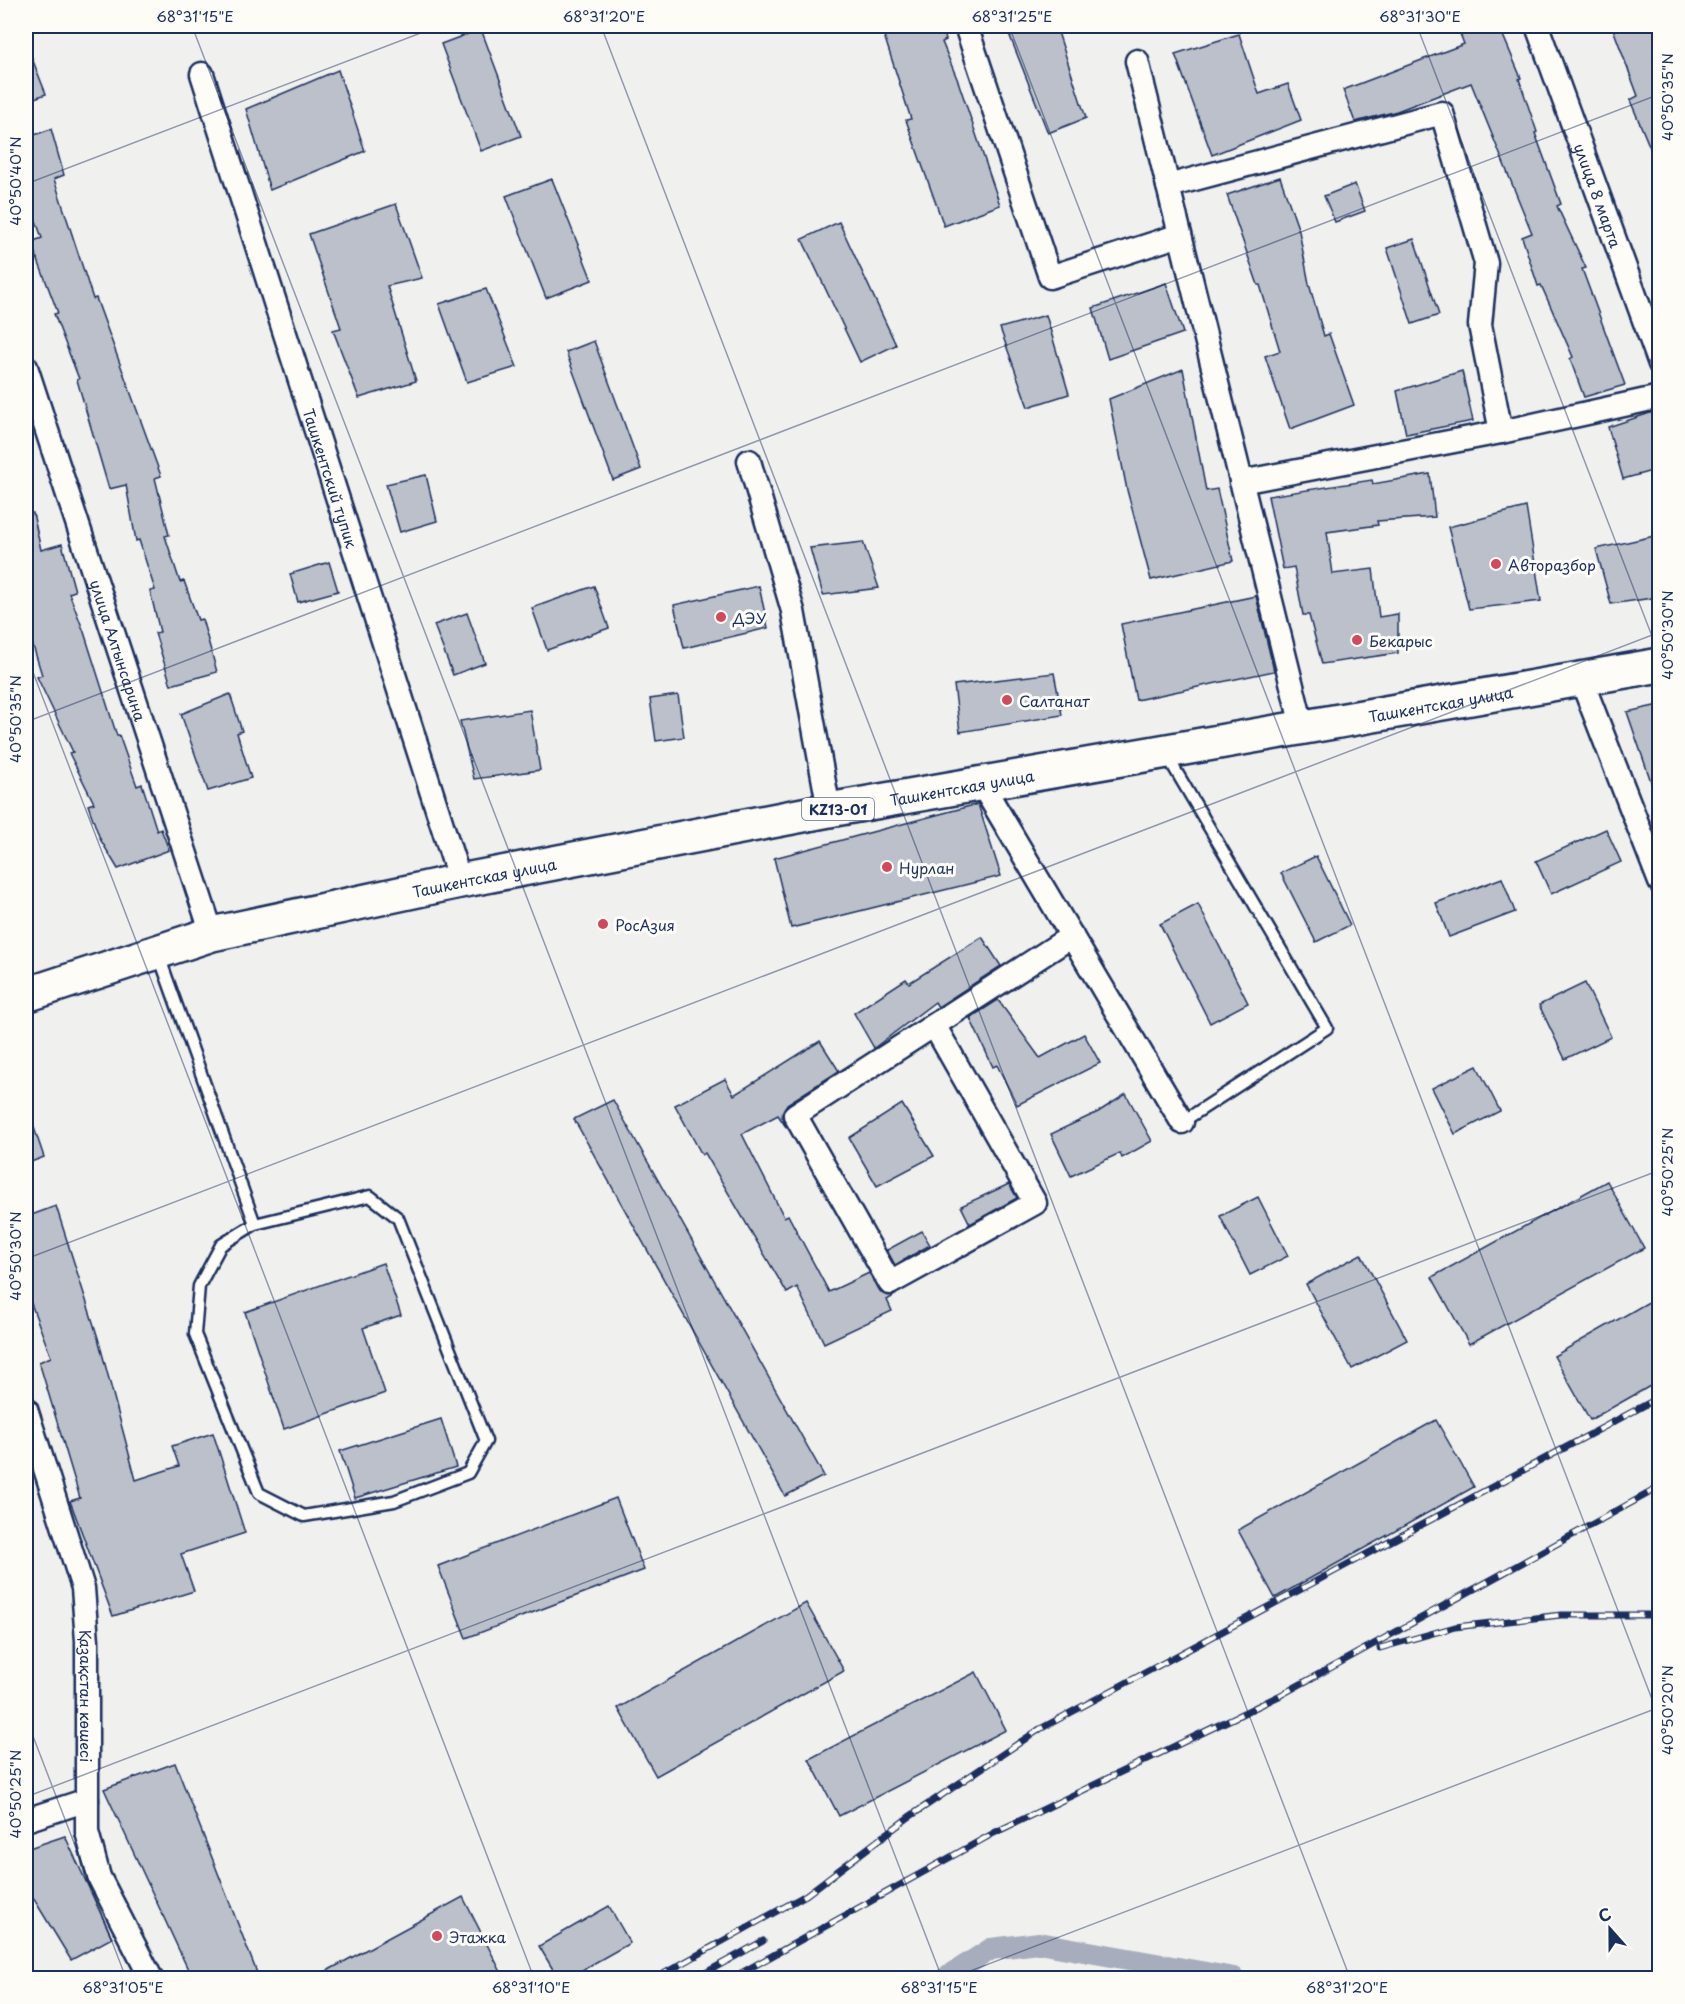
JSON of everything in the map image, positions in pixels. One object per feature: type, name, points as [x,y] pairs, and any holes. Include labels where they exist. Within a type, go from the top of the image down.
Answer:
[{"type":"main road","name":"Ташкентская улица","points":[[26,994],[212,934],[460,881],[829,810],[1659,665]]},
{"type":"street","points":[[966,26],[1050,277],[1180,235]]},
{"type":"street","name":"улица 8 марта","points":[[1537,26],[1659,364]]},
{"type":"street","points":[[1137,61],[1302,726]]},
{"type":"street","name":"Ташкентский тупик","points":[[202,75],[460,881]]},
{"type":"street","points":[[1168,186],[1442,113],[1486,263],[1480,325],[1502,432]]},
{"type":"street","name":"улица Алтынсарина","points":[[26,367],[212,934]]},
{"type":"street","points":[[1241,482],[1502,432],[1659,397]]},
{"type":"street","points":[[749,461],[793,611],[829,810]]},
{"type":"street","points":[[1581,679],[1659,882]]},
{"type":"street","points":[[981,783],[1182,1122]]},
{"type":"street","points":[[934,1025],[1035,1203],[890,1283],[795,1115],[934,1025],[1072,936]]},
{"type":"street","name":"Қазақстан көшесі","points":[[26,1409],[83,1588],[87,1641],[87,1832],[99,1878],[150,1978]]},
{"type":"street","points":[[26,1820],[87,1800]]},
{"type":"lane","points":[[1164,751],[1327,1028],[1182,1122]]},
{"type":"lane","points":[[157,950],[255,1224]]},
{"type":"lane","points":[[370,1196],[398,1218],[486,1441],[468,1473],[394,1501],[304,1516],[259,1493],[195,1334],[199,1286],[204,1276],[221,1245],[255,1224],[370,1196]]},
{"type":"building","points":[[881,26],[942,26],[946,40],[942,42],[958,81],[1000,205],[944,226],[906,120],[911,119]]},
{"type":"building","points":[[1006,26],[1056,26],[1086,118],[1048,133]]},
{"type":"building","points":[[1457,26],[1499,26],[1521,78],[1519,79],[1537,132],[1535,133],[1561,204],[1557,206],[1586,268],[1582,269],[1625,385],[1584,397],[1570,359],[1573,357],[1541,285],[1538,286],[1522,237],[1532,233],[1471,83],[1397,111],[1355,122],[1343,90],[1464,44]]},
{"type":"building","points":[[1612,26],[1654,26],[1659,38],[1659,169],[1630,100],[1638,96]]},
{"type":"building","points":[[481,29],[521,136],[481,151],[441,44]]},
{"type":"building","points":[[1239,34],[1259,94],[1288,84],[1301,120],[1212,155],[1175,54]]},
{"type":"building","points":[[26,43],[46,94],[26,101]]},
{"type":"building","points":[[338,70],[365,151],[270,190],[246,109]]},
{"type":"building","points":[[51,129],[64,175],[54,179],[93,299],[96,298],[161,476],[155,478],[169,535],[165,536],[180,582],[184,581],[198,620],[202,619],[217,672],[171,685],[155,633],[160,632],[150,591],[155,590],[139,540],[136,541],[126,485],[109,489],[77,380],[79,379],[54,314],[58,313],[31,242],[42,238],[26,192],[26,138]]},
{"type":"building","points":[[1280,177],[1299,231],[1309,284],[1324,336],[1329,334],[1354,405],[1290,429],[1265,356],[1280,351],[1260,285],[1258,285],[1227,195]]},
{"type":"building","points":[[552,179],[592,280],[546,298],[506,196]]},
{"type":"building","points":[[1355,184],[1365,211],[1335,222],[1324,196]]},
{"type":"building","points":[[396,204],[422,278],[387,286],[416,381],[359,398],[333,330],[341,328],[309,234]]},
{"type":"building","points":[[839,222],[896,345],[860,362],[802,239]]},
{"type":"building","points":[[1414,239],[1439,315],[1412,324],[1387,248]]},
{"type":"building","points":[[1166,283],[1183,333],[1108,359],[1093,308]]},
{"type":"building","points":[[486,289],[517,367],[467,382],[439,304]]},
{"type":"building","points":[[1046,315],[1069,394],[1028,407],[1000,328]]},
{"type":"building","points":[[594,341],[641,469],[613,480],[566,352]]},
{"type":"building","points":[[1183,369],[1206,491],[1217,489],[1233,561],[1151,580],[1127,490],[1109,399]]},
{"type":"building","points":[[1462,371],[1473,421],[1406,434],[1397,391]]},
{"type":"building","points":[[1653,412],[1659,434],[1659,469],[1623,479],[1608,427]]},
{"type":"building","points":[[1430,474],[1435,517],[1377,521],[1378,525],[1327,532],[1333,574],[1373,569],[1379,617],[1398,614],[1398,653],[1322,664],[1309,615],[1303,615],[1294,567],[1283,569],[1268,496],[1372,480],[1373,484]]},
{"type":"building","points":[[426,475],[437,521],[400,532],[386,484]]},
{"type":"building","name":"Авторазбор","points":[[1526,507],[1541,601],[1469,609],[1448,527]]},
{"type":"building","points":[[26,513],[33,513],[41,550],[62,544],[75,591],[69,593],[84,632],[117,736],[119,735],[137,786],[142,784],[157,831],[161,829],[169,850],[118,869],[100,839],[88,805],[94,803],[69,753],[73,752],[37,677],[42,675],[26,623]]},
{"type":"building","points":[[1659,535],[1659,597],[1611,604],[1596,549]]},
{"type":"building","points":[[863,542],[879,588],[823,595],[810,548]]},
{"type":"building","points":[[329,562],[338,591],[298,602],[290,574]]},
{"type":"building","points":[[594,586],[609,628],[547,650],[532,608]]},
{"type":"building","name":"ДЭУ","points":[[759,586],[768,628],[684,648],[674,605]]},
{"type":"building","points":[[1256,596],[1274,671],[1136,700],[1121,624]]},
{"type":"building","points":[[467,613],[485,663],[453,675],[434,625]]},
{"type":"building","name":"Салтанат","points":[[1054,673],[1062,715],[960,732],[954,685]]},
{"type":"building","points":[[230,694],[242,731],[237,733],[251,778],[208,791],[181,714]]},
{"type":"building","points":[[678,695],[684,737],[656,741],[650,699]]},
{"type":"building","points":[[1659,705],[1659,798],[1657,799],[1627,712]]},
{"type":"building","points":[[530,710],[540,770],[474,779],[460,721]]},
{"type":"building","name":"Нурлан","points":[[978,804],[1001,876],[791,928],[774,858]]},
{"type":"building","points":[[1606,829],[1621,862],[1551,894],[1536,861]]},
{"type":"building","points":[[1316,856],[1350,925],[1316,942],[1281,873]]},
{"type":"building","points":[[1502,878],[1515,912],[1449,937],[1436,903]]},
{"type":"building","points":[[1198,904],[1248,1003],[1210,1023],[1160,924]]},
{"type":"building","points":[[982,937],[1001,966],[938,1007],[935,1002],[874,1048],[854,1013],[906,979],[909,983]]},
{"type":"building","points":[[1585,983],[1611,1037],[1565,1059],[1539,1005]]},
{"type":"building","points":[[998,1000],[1040,1058],[1084,1034],[1100,1063],[1017,1105],[997,1065],[993,1067],[970,1018]]},
{"type":"building","points":[[820,1041],[839,1071],[787,1104],[782,1115],[786,1127],[778,1115],[742,1134],[784,1217],[788,1215],[829,1292],[869,1273],[883,1294],[895,1295],[887,1300],[892,1311],[824,1343],[797,1287],[787,1293],[705,1153],[702,1155],[675,1105],[725,1079],[734,1095]]},
{"type":"building","points":[[1477,1066],[1500,1111],[1455,1134],[1432,1088]]},
{"type":"building","points":[[1126,1094],[1152,1141],[1122,1158],[1120,1153],[1071,1176],[1051,1134],[1098,1112]]},
{"type":"building","points":[[613,1100],[824,1476],[785,1496],[574,1119]]},
{"type":"building","points":[[902,1104],[934,1156],[877,1186],[849,1138]]},
{"type":"building","points":[[28,1110],[44,1157],[26,1164],[26,1111]]},
{"type":"building","points":[[1607,1181],[1644,1248],[1469,1344],[1432,1277]]},
{"type":"building","points":[[1009,1184],[1017,1198],[970,1224],[961,1206]]},
{"type":"building","points":[[1258,1197],[1288,1256],[1250,1275],[1220,1216]]},
{"type":"building","points":[[56,1206],[98,1338],[136,1480],[179,1466],[172,1446],[213,1433],[245,1533],[181,1554],[194,1591],[113,1616],[70,1501],[80,1498],[39,1362],[51,1357],[26,1290],[26,1217]]},
{"type":"building","points":[[922,1231],[930,1245],[895,1265],[887,1250]]},
{"type":"building","points":[[1361,1254],[1407,1340],[1352,1369],[1306,1284]]},
{"type":"building","points":[[383,1263],[401,1315],[363,1328],[385,1393],[284,1429],[245,1312]]},
{"type":"building","points":[[1659,1296],[1659,1381],[1590,1420],[1554,1356]]},
{"type":"building","points":[[441,1419],[456,1467],[355,1498],[340,1451]]},
{"type":"building","points":[[1436,1420],[1474,1487],[1275,1598],[1238,1530]]},
{"type":"building","points":[[616,1498],[644,1570],[466,1638],[438,1566]]},
{"type":"building","points":[[806,1603],[844,1671],[656,1776],[618,1708]]},
{"type":"building","points":[[976,1672],[1006,1730],[839,1816],[809,1759]]},
{"type":"building","points":[[175,1763],[259,1978],[192,1978],[104,1789]]},
{"type":"building","points":[[65,1836],[112,1938],[71,1960],[26,1886],[26,1849]]},
{"type":"building","name":"Этажка","points":[[463,1897],[504,1978],[314,1978]]},
{"type":"building","points":[[609,1906],[630,1943],[568,1978],[558,1978],[539,1946]]},
{"type":"waterway","points":[[946,1978],[991,1949],[1039,1943],[1234,1978]]},
{"type":"railway","points":[[656,1978],[806,1895],[909,1817],[1040,1729],[1660,1397]]},
{"type":"railway","points":[[732,1978],[994,1833],[1279,1696],[1660,1487]]},
{"type":"railway","points":[[1380,1648],[1455,1627],[1561,1615],[1660,1615]]},
{"type":"railway","points":[[696,1978],[763,1941]]},
{"type":"place","name":"Авторазбор","points":[[1496,564]]},
{"type":"place","name":"ДЭУ","points":[[721,617]]},
{"type":"place","name":"Бекарыс","points":[[1357,640]]},
{"type":"place","name":"Салтанат","points":[[1007,700]]},
{"type":"place","name":"Нурлан","points":[[887,867]]},
{"type":"place","name":"РосАзия","points":[[603,924]]},
{"type":"place","name":"Этажка","points":[[437,1936]]}]
